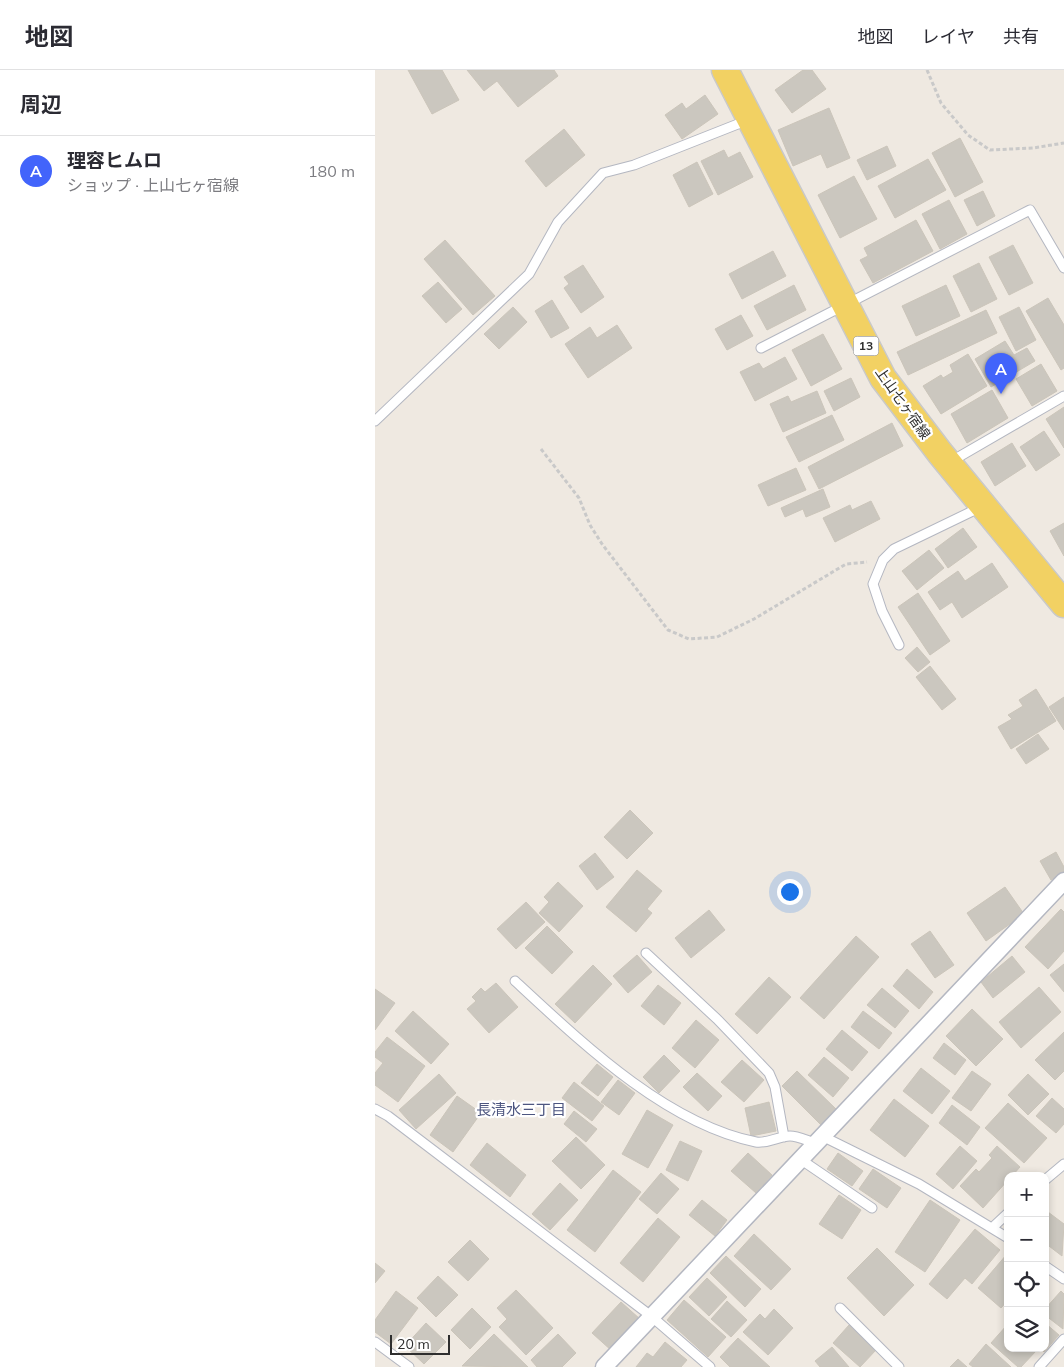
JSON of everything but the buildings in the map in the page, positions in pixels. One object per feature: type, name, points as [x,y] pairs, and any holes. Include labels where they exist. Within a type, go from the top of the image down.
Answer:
[{"type":"main road","name":"上山七ヶ宿線","points":[[725,70],[883,378],[948,464],[1064,604]]},
{"type":"street","points":[[603,1367],[1063,885]]},
{"type":"lane","points":[[375,421],[529,274],[558,222],[603,173],[634,166],[750,119]]},
{"type":"lane","points":[[761,348],[1030,210],[1064,268]]},
{"type":"lane","points":[[948,464],[1064,396]]},
{"type":"lane","points":[[899,645],[882,610],[873,584],[883,560],[894,549],[983,506]]},
{"type":"lane","points":[[646,953],[717,1018],[769,1073],[775,1087],[784,1138]]},
{"type":"lane","points":[[515,981],[624,1076],[676,1109],[723,1133],[759,1143],[790,1136],[819,1139],[919,1184],[1004,1235]]},
{"type":"lane","points":[[375,1109],[388,1116],[651,1316],[710,1367]]},
{"type":"lane","points":[[800,1159],[872,1208]]},
{"type":"lane","points":[[1049,1177],[1064,1164]]},
{"type":"lane","points":[[993,1227],[1005,1217]]},
{"type":"lane","points":[[1049,1269],[1064,1279]]},
{"type":"lane","points":[[840,1308],[899,1367]]},
{"type":"lane","points":[[1039,1367],[1064,1339]]},
{"type":"lane","points":[[375,1342],[409,1367]]},
{"type":"path","points":[[927,70],[941,104],[968,135],[990,150],[1033,148],[1064,143]]},
{"type":"path","points":[[541,449],[579,498],[590,525],[602,544],[668,630],[689,639],[717,637],[732,630],[754,619],[846,564],[883,560]]},
{"type":"place","name":"理容ヒムロ","points":[[1001,394]]},
{"type":"district","name":"長清水三丁目","points":[[521,1110]]}]
